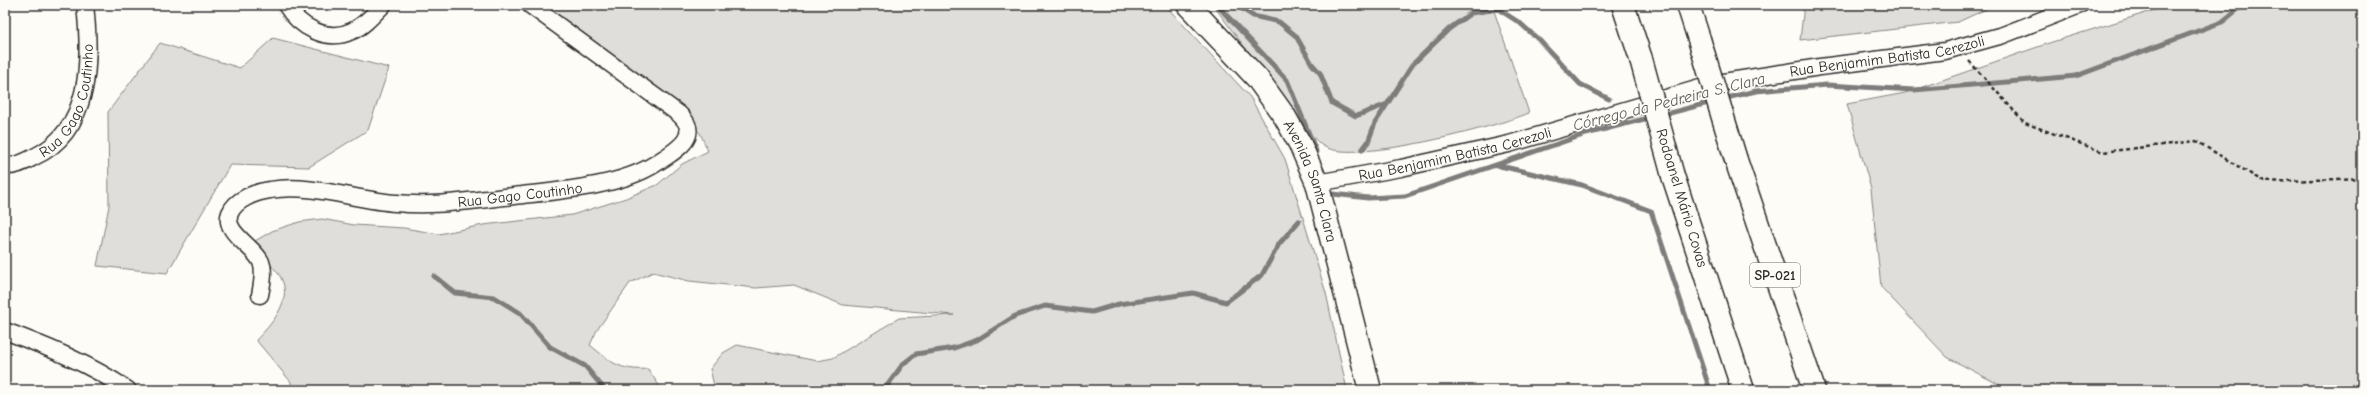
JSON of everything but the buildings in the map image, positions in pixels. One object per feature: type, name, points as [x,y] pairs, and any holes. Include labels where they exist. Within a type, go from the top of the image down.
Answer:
[{"type":"main road","name":"Avenida Santa Clara","points":[[1188,5],[1257,78],[1285,118],[1300,144],[1317,183],[1370,390]]},
{"type":"main road","name":"Rodoanel Mário Covas","points":[[1623,5],[1641,59],[1673,176],[1743,390]]},
{"type":"main road","name":"SP-021","points":[[1688,5],[1736,160],[1814,390]]},
{"type":"street","name":"Rua Gago Coutinho","points":[[5,166],[11,167],[43,153],[64,133],[76,114],[88,76],[89,45],[85,5]]},
{"type":"street","points":[[286,5],[297,19],[310,29],[328,35],[353,31],[383,5]]},
{"type":"street","name":"Rua Gago Coutinho","points":[[260,295],[263,273],[261,263],[256,254],[232,229],[229,222],[230,214],[234,207],[253,193],[271,189],[296,188],[396,204],[455,203],[562,192],[616,179],[648,168],[681,144],[688,137],[689,130],[686,120],[679,114],[530,5]]},
{"type":"street","name":"Rua Benjamim Batista Cerezoli","points":[[1317,183],[1401,168],[1509,144],[1717,83],[1957,48],[2003,35],[2080,5]]},
{"type":"street","points":[[5,331],[42,345],[100,371],[128,390]]},
{"type":"path","points":[[1957,48],[2025,123],[2103,152],[2196,141],[2264,182],[2362,178]]},
{"type":"shaded area","points":[[541,5],[1165,5],[1250,97],[1285,159],[1326,293],[1347,390],[715,390],[710,369],[723,353],[737,345],[817,361],[833,358],[899,318],[954,315],[843,305],[794,285],[756,288],[689,281],[653,272],[630,283],[597,330],[590,345],[610,361],[622,367],[648,369],[662,390],[291,390],[291,382],[256,340],[273,321],[282,305],[284,297],[284,288],[280,276],[269,264],[253,252],[255,241],[272,231],[299,222],[322,219],[354,225],[404,228],[439,234],[483,225],[572,215],[626,198],[657,185],[682,164],[708,151],[700,133]]},
{"type":"shaded area","points":[[1213,5],[1492,5],[1529,113],[1487,127],[1426,142],[1365,151],[1341,151],[1322,146],[1307,130]]},
{"type":"shaded area","points":[[1804,5],[1995,5],[1958,22],[1800,40]]},
{"type":"shaded area","points":[[2171,5],[2362,5],[2362,390],[2009,390],[1947,357],[1881,287],[1871,189],[1847,104],[1905,93],[2052,42]]},
{"type":"shaded area","points":[[273,38],[389,68],[368,130],[309,167],[230,165],[167,273],[97,266],[109,206],[108,112],[160,43],[240,68]]},
{"type":"waterway","points":[[1217,5],[1287,80],[1316,151]]},
{"type":"waterway","name":"Córrego da Pedreira S. Clara","points":[[1236,5],[1253,16],[1279,22],[1296,36],[1312,64],[1320,73],[1332,103],[1356,116],[1387,104]]},
{"type":"waterway","name":"Córrego da Pedreira S. Clara","points":[[1722,99],[1756,91],[1827,85],[1914,90],[2076,76],[2222,22],[2243,5]]},
{"type":"waterway","name":"Córrego da Pedreira S. Clara","points":[[1362,150],[1368,142],[1375,123],[1413,64],[1449,29],[1471,13],[1498,9],[1520,23],[1539,40],[1580,84],[1609,99]]},
{"type":"waterway","name":"Córrego da Pedreira S. Clara","points":[[1662,115],[1712,102]]},
{"type":"waterway","name":"Córrego da Pedreira S. Clara","points":[[1333,194],[1368,198],[1405,196],[1586,134],[1652,117]]},
{"type":"waterway","points":[[1500,166],[1582,185],[1651,211],[1710,390]]},
{"type":"waterway","name":"Córrego da Pedreira S. Clara","points":[[884,390],[903,364],[916,354],[954,348],[977,340],[1015,316],[1045,306],[1092,312],[1119,304],[1193,293],[1226,302],[1262,275],[1279,244],[1299,221]]},
{"type":"waterway","points":[[434,276],[455,293],[494,297],[520,313],[550,347],[585,366],[605,390]]}]
